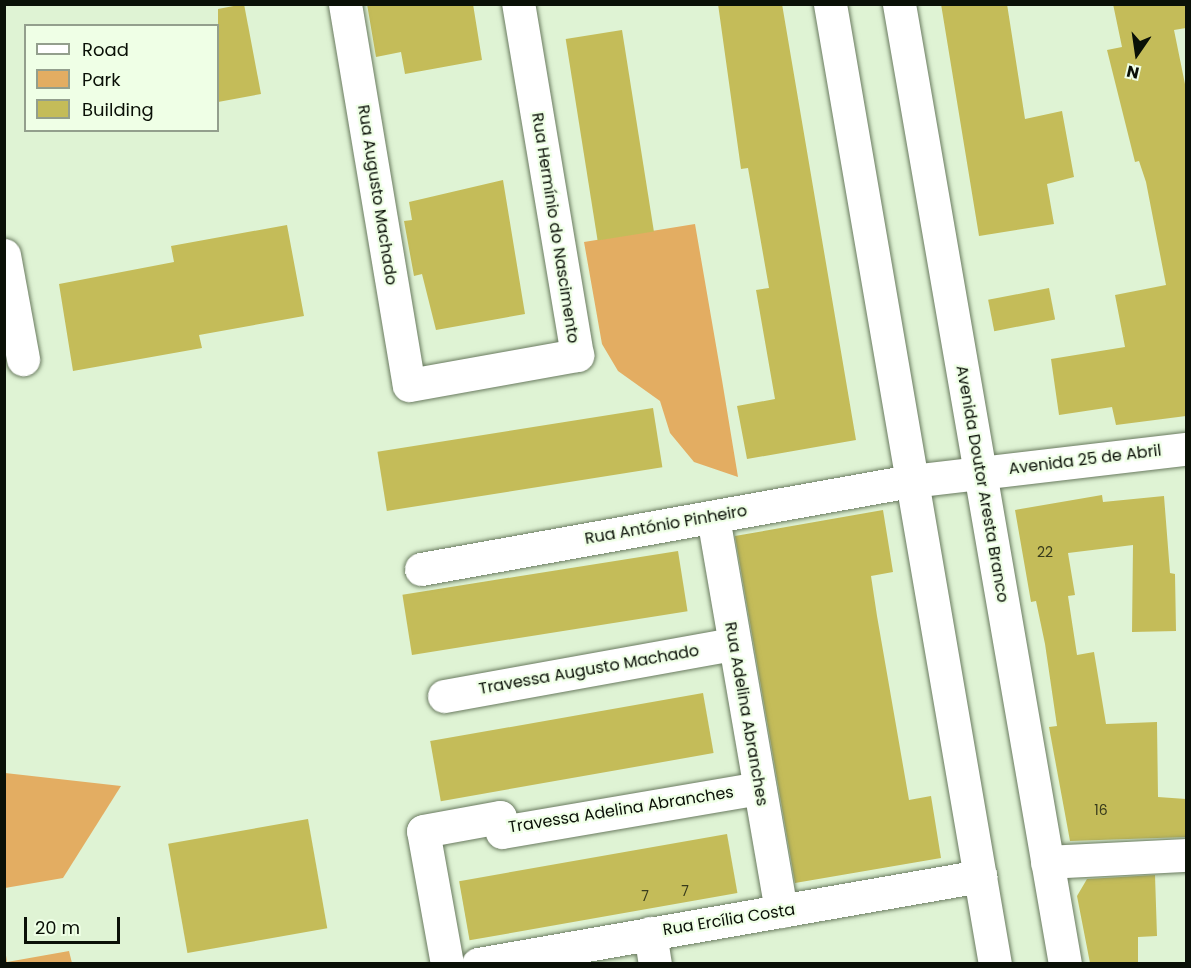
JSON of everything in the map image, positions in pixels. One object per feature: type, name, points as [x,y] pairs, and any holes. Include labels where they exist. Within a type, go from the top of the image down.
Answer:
[{"type":"street","name":"Rua Augusto Machado","points":[[345,4],[409,385]]},
{"type":"street","name":"Rua Hermínio do Nascimento","points":[[409,385],[577,355],[518,4]]},
{"type":"street","points":[[830,4],[995,963]]},
{"type":"street","name":"Avenida Doutor Aresta Branco","points":[[899,4],[1065,963]]},
{"type":"street","points":[[4,255],[23,359]]},
{"type":"street","name":"Avenida 25 de Abril","points":[[912,481],[1186,448]]},
{"type":"street","name":"Rua António Pinheiro","points":[[421,569],[912,481]]},
{"type":"street","name":"Rua Adelina Abranches","points":[[713,517],[781,911]]},
{"type":"street","name":"Travessa Augusto Machado","points":[[444,696],[734,644]]},
{"type":"street","name":"Travessa Adelina Abranches","points":[[447,963],[423,831],[500,817],[502,832],[759,788]]},
{"type":"street","points":[[1047,862],[1186,855]]},
{"type":"street","name":"Rua Ercília Costa","points":[[478,963],[653,948],[781,911],[980,876]]},
{"type":"green space","points":[[695,224],[738,477],[694,462],[670,433],[660,401],[618,371],[602,344],[584,242]]},
{"type":"green space","points":[[5,773],[121,786],[63,878],[5,888]]},
{"type":"green space","points":[[5,949],[7,962],[69,951],[72,963],[5,963]]},
{"type":"building","points":[[244,4],[261,94],[219,102],[218,9]]},
{"type":"building","points":[[367,4],[473,4],[482,60],[405,74],[401,52],[376,57]]},
{"type":"building","points":[[718,4],[782,4],[856,440],[747,459],[737,406],[775,399],[756,290],[769,288],[748,168],[741,169]]},
{"type":"building","points":[[941,4],[1007,4],[1025,119],[1062,111],[1074,177],[1047,184],[1054,224],[979,236]]},
{"type":"building","points":[[1113,4],[1186,4],[1186,28],[1174,30],[1186,89],[1186,416],[1116,425],[1112,407],[1059,415],[1051,359],[1125,347],[1115,295],[1166,285],[1146,182],[1139,161],[1135,162],[1107,50],[1122,47]]},
{"type":"building","points":[[622,30],[654,231],[598,240],[566,39]]},
{"type":"building","points":[[503,180],[525,314],[436,330],[422,274],[414,276],[404,221],[412,220],[409,202]]},
{"type":"building","points":[[287,225],[304,316],[199,335],[202,348],[73,371],[59,284],[174,262],[171,246]]},
{"type":"building","points":[[1049,288],[1055,319],[994,331],[988,300]]},
{"type":"building","points":[[653,408],[662,467],[387,511],[377,452]]},
{"type":"building","points":[[1102,495],[1103,502],[1164,496],[1170,573],[1175,574],[1176,631],[1132,632],[1133,545],[1068,553],[1075,595],[1068,596],[1077,655],[1094,652],[1106,724],[1157,722],[1158,797],[1186,799],[1186,837],[1070,841],[1049,727],[1057,726],[1045,644],[1036,601],[1031,602],[1015,510]]},
{"type":"building","points":[[883,510],[893,572],[871,576],[877,616],[909,800],[931,796],[941,858],[795,883],[735,536]]},
{"type":"building","points":[[678,551],[688,611],[412,655],[402,595]]},
{"type":"building","points":[[703,693],[714,753],[441,801],[430,741]]},
{"type":"building","points":[[308,819],[327,928],[187,953],[168,844]]},
{"type":"building","points":[[727,834],[737,893],[470,940],[459,881]]},
{"type":"building","points":[[1155,875],[1157,936],[1138,937],[1138,963],[1090,963],[1077,896],[1087,879]]}]
